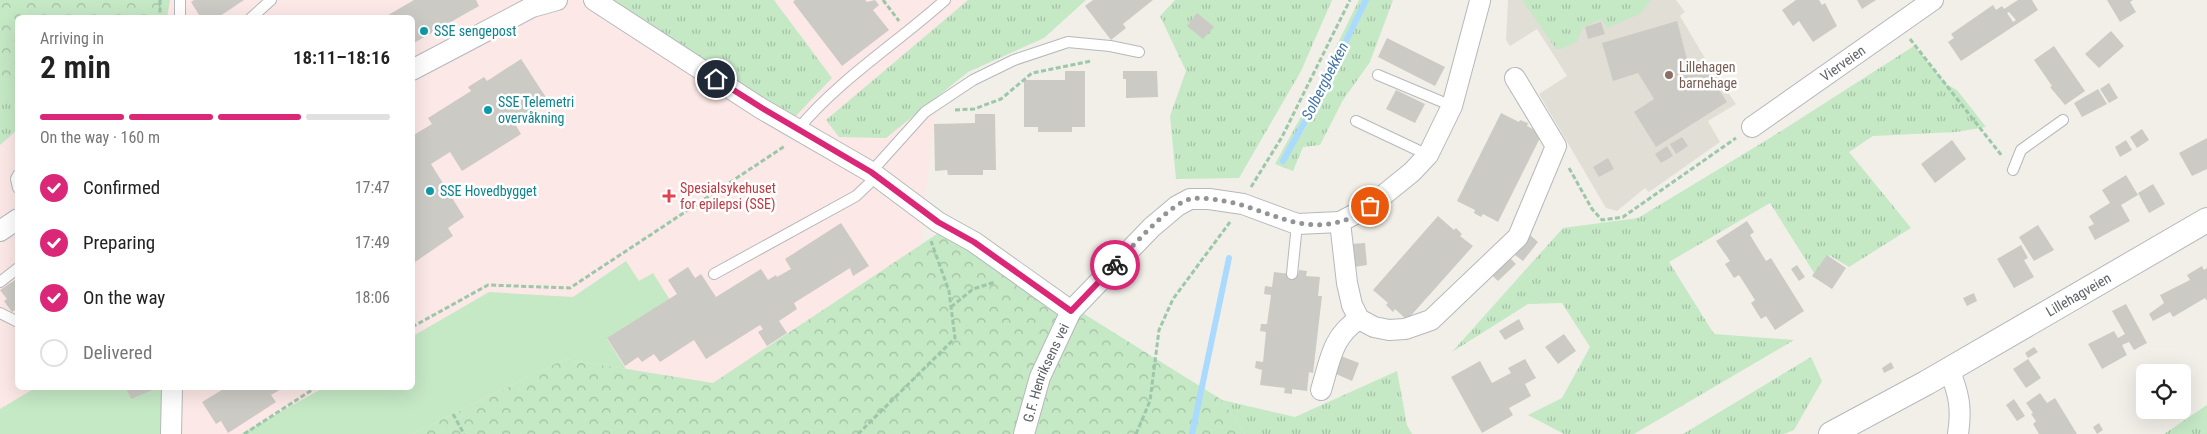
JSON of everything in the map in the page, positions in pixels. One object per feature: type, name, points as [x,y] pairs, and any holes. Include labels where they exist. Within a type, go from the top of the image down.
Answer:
[{"type":"street","points":[[415,68],[532,7],[557,0]]},
{"type":"street","name":"G.F. Henriksens vei","points":[[594,0],[762,108],[799,128],[874,174],[938,222],[974,242],[1071,311],[1040,377],[1024,434]]},
{"type":"street","points":[[1071,311],[1152,227],[1177,206],[1190,199],[1209,199],[1243,204],[1297,224],[1340,222],[1370,206],[1412,172],[1428,155],[1452,106],[1480,0]]},
{"type":"street","name":"Vierveien","points":[[1752,127],[1900,25],[1933,0]]},
{"type":"street","points":[[1340,222],[1347,283],[1352,306],[1359,319],[1374,327],[1389,330],[1405,329],[1431,320],[1451,303],[1518,237],[1556,146],[1515,78]]},
{"type":"street","name":"Lillehagveien","points":[[1831,434],[1926,383],[2207,220]]},
{"type":"street","points":[[0,231],[15,221]]},
{"type":"street","points":[[1321,390],[1337,338],[1347,326],[1359,319]]},
{"type":"street","points":[[1949,369],[1959,394],[1961,415],[1958,434]]},
{"type":"street","points":[[172,390],[172,434]]},
{"type":"lane","points":[[180,0],[180,15]]},
{"type":"lane","points":[[254,15],[271,0]]},
{"type":"lane","points":[[799,128],[819,105],[946,0]]},
{"type":"lane","points":[[714,274],[856,196],[924,112],[973,80],[1014,60],[1068,42],[1110,46],[1139,52]]},
{"type":"lane","points":[[1378,75],[1452,106]]},
{"type":"lane","points":[[2013,170],[2021,150],[2063,120]]},
{"type":"lane","points":[[1356,121],[1428,155]]},
{"type":"lane","points":[[1292,274],[1297,224]]},
{"type":"lane","points":[[0,282],[15,270]]},
{"type":"lane","points":[[0,313],[15,320]]},
{"type":"path","points":[[160,0],[160,15]]},
{"type":"path","points":[[883,0],[908,33]]},
{"type":"path","points":[[1136,434],[1150,401],[1158,330],[1173,299],[1243,204],[1282,137],[1350,0]]},
{"type":"path","points":[[1900,25],[2013,170]]},
{"type":"path","points":[[924,112],[974,109],[1001,99],[1032,73],[1095,60]]},
{"type":"path","points":[[1556,146],[1592,209],[1602,220],[1622,217],[1752,127]]},
{"type":"path","points":[[415,326],[488,285],[570,288],[784,148],[799,128]]},
{"type":"path","points":[[858,434],[955,338],[949,291],[931,242],[938,222]]},
{"type":"path","points":[[951,307],[973,289],[996,281]]},
{"type":"path","points":[[244,434],[312,390]]},
{"type":"path","points":[[454,414],[464,434]]},
{"type":"shaded area","name":"Spesialsykehuset for epilepsi (SSE)","points":[[91,0],[1000,0],[942,53],[911,323],[658,434],[0,434],[0,69],[15,57],[15,390],[415,390],[415,15],[71,15]]},
{"type":"shaded area","points":[[1508,0],[1676,0],[1685,12],[1680,16],[1709,65],[1736,104],[1708,121],[1720,142],[1649,192],[1645,188],[1617,211],[1606,208],[1539,94],[1567,76],[1537,29],[1510,46],[1506,40]]},
{"type":"green space","points":[[0,0],[170,0],[167,15],[15,15],[15,85],[0,85]]},
{"type":"green space","points":[[597,0],[774,0],[832,78],[791,121]]},
{"type":"green space","points":[[968,0],[1086,0],[1044,38],[968,72],[886,138],[839,137],[826,120]]},
{"type":"green space","points":[[1175,0],[1332,0],[1301,71],[1239,178],[1176,179],[1170,116],[1186,71],[1160,16]]},
{"type":"green space","points":[[1359,0],[1393,0],[1370,62],[1343,100],[1320,145],[1303,147],[1293,171],[1275,164],[1309,102]]},
{"type":"green space","points":[[1522,0],[1651,0],[1640,14],[1607,28],[1602,19],[1583,27],[1576,43],[1557,50]]},
{"type":"green space","points":[[1914,46],[1946,84],[1957,90],[1986,127],[1956,132],[1873,136],[1849,152],[1911,228],[1849,267],[1829,255],[1816,276],[1770,203],[1669,262],[1714,334],[1794,340],[1634,434],[1564,434],[1528,415],[1562,398],[1590,347],[1562,303],[1528,304],[1452,352],[1563,228],[1638,218],[1770,138]]},
{"type":"green space","points":[[0,85],[15,85],[15,132],[0,145]]},
{"type":"green space","points":[[946,228],[1222,400],[1245,434],[412,434],[565,359],[713,383]]},
{"type":"green space","points":[[626,261],[639,281],[653,273],[670,300],[607,339],[626,369],[565,359],[412,434],[241,434],[319,390],[415,390],[415,335],[489,292],[573,297]]},
{"type":"green space","points":[[1811,357],[1822,381],[1794,430],[1784,434],[1683,434]]},
{"type":"green space","points":[[1397,371],[1407,425],[1412,434],[1245,434],[1222,400],[1295,417]]},
{"type":"green space","points":[[32,390],[165,390],[161,434],[0,434],[0,409]]},
{"type":"green space","points":[[2207,405],[2207,434],[2164,434],[2186,419],[2191,419],[2191,416]]},
{"type":"building","points":[[194,0],[244,0],[222,15],[199,15],[191,2]]},
{"type":"building","name":"SSE sengepost","points":[[414,0],[476,0],[479,6],[415,42],[415,15],[388,15]]},
{"type":"building","points":[[795,0],[865,0],[867,2],[875,0],[879,5],[873,10],[889,30],[842,66],[793,2]]},
{"type":"building","points":[[1093,0],[1153,0],[1123,24],[1126,28],[1111,40],[1085,6]]},
{"type":"building","points":[[1796,0],[1819,0],[1822,5],[1825,3],[1837,26],[1813,42],[1799,21],[1793,26],[1782,10]]},
{"type":"building","points":[[1857,0],[1876,0],[1862,9]]},
{"type":"building","points":[[2018,0],[2032,0],[2038,10],[1961,61],[1948,42],[1954,38],[1951,34],[1993,5],[1996,10],[2002,6],[2004,9]],"holes":[[[2009,12],[2016,20],[2013,22],[2007,13]]]},
{"type":"building","points":[[2107,0],[2133,0],[2130,2],[2136,12],[2120,22]]},
{"type":"building","points":[[1197,13],[1214,27],[1203,39],[1187,26]]},
{"type":"building","points":[[1677,21],[1687,59],[1685,60],[1691,71],[1693,69],[1696,73],[1704,67],[1727,102],[1656,147],[1634,112],[1654,99],[1638,73],[1613,81],[1602,43]]},
{"type":"building","points":[[1601,22],[1605,34],[1588,39],[1585,27]]},
{"type":"building","points":[[2111,31],[2124,46],[2099,68],[2085,54]]},
{"type":"building","points":[[1387,38],[1445,67],[1435,86],[1378,57]]},
{"type":"building","points":[[2054,46],[2085,91],[2065,105],[2050,87],[2052,86],[2034,60]]},
{"type":"building","name":"SSE Telemetri overvåkning","points":[[521,59],[549,102],[515,124],[521,134],[462,171],[450,152],[431,164],[464,217],[448,228],[453,236],[415,262],[415,134],[432,124],[428,118],[471,91],[468,87],[484,77],[487,81]]},
{"type":"building","points":[[1065,71],[1085,71],[1085,127],[1072,127],[1072,132],[1038,132],[1038,127],[1024,127],[1024,80],[1065,80]]},
{"type":"building","points":[[1123,71],[1157,71],[1158,97],[1126,98],[1126,79],[1123,79]]},
{"type":"building","points":[[2109,83],[2118,98],[2109,103],[2100,89]]},
{"type":"building","points":[[2098,89],[2107,104],[2082,117],[2074,103]]},
{"type":"building","points":[[1396,90],[1425,104],[1415,123],[1386,109]]},
{"type":"building","points":[[1501,113],[1519,122],[1520,120],[1528,123],[1527,126],[1542,134],[1498,222],[1483,214],[1481,217],[1474,213],[1475,210],[1457,201]]},
{"type":"building","points":[[975,114],[995,114],[996,170],[983,170],[983,175],[948,175],[947,170],[935,171],[934,124],[975,123]]},
{"type":"building","points":[[2142,129],[2149,140],[2137,148],[2130,137]]},
{"type":"building","points":[[1682,137],[1688,146],[1676,154],[1670,144]]},
{"type":"building","points":[[2207,138],[2207,169],[2192,176],[2179,153]]},
{"type":"building","points":[[1952,140],[1966,159],[1935,183],[1921,164]]},
{"type":"building","points":[[2126,140],[2132,150],[2120,157],[2115,147]]},
{"type":"building","points":[[1667,146],[1673,156],[1661,163],[1655,154]]},
{"type":"building","points":[[1608,158],[1614,169],[1599,177],[1593,167]]},
{"type":"building","points":[[2126,175],[2138,195],[2121,205],[2130,221],[2095,240],[2088,227],[2094,224],[2089,216],[2110,203],[2102,190]]},
{"type":"building","points":[[2153,184],[2165,204],[2149,213],[2138,193]]},
{"type":"building","points":[[1438,216],[1454,230],[1456,228],[1462,234],[1460,236],[1473,246],[1407,320],[1395,309],[1393,312],[1386,305],[1388,303],[1373,290]]},
{"type":"building","points":[[1747,221],[1754,232],[1750,235],[1766,261],[1771,258],[1804,311],[1775,330],[1766,316],[1761,319],[1751,303],[1755,300],[1739,275],[1734,278],[1725,264],[1730,261],[1716,241]]},
{"type":"building","points":[[841,223],[869,266],[853,276],[850,268],[794,303],[797,309],[779,321],[787,333],[767,346],[758,332],[763,329],[760,325],[706,359],[694,340],[660,362],[654,354],[642,362],[638,357],[625,366],[607,338],[677,294],[668,280],[688,267],[695,278],[701,274],[716,297],[761,269],[768,280],[791,269],[785,259]]},
{"type":"building","points":[[2038,225],[2054,250],[2034,261],[2019,237]]},
{"type":"building","points":[[1530,235],[1538,242],[1523,261],[1515,255]]},
{"type":"building","points":[[1365,243],[1367,265],[1354,267],[1351,244]]},
{"type":"building","points":[[2021,245],[2028,258],[2024,260],[2034,277],[2014,288],[1997,259]]},
{"type":"building","points":[[1827,255],[1846,268],[1832,289],[1812,276]]},
{"type":"building","points":[[1509,257],[1516,264],[1498,281],[1491,274]]},
{"type":"building","points":[[1797,265],[1805,277],[1799,281],[1791,269]]},
{"type":"building","points":[[2202,266],[2204,270],[2207,268],[2207,301],[2205,298],[2173,317],[2170,312],[2153,321],[2149,314],[2164,303],[2160,295],[2190,280],[2187,275]]},
{"type":"building","points":[[1299,270],[1307,271],[1306,276],[1320,277],[1318,296],[1322,296],[1313,373],[1309,372],[1307,391],[1292,389],[1292,394],[1284,393],[1285,388],[1260,385],[1262,370],[1255,368],[1256,361],[1263,362],[1266,332],[1260,331],[1261,324],[1267,324],[1271,295],[1264,294],[1265,286],[1272,287],[1274,272],[1298,275]]},
{"type":"building","points":[[15,280],[15,310],[12,312],[4,301],[7,299],[0,290]]},
{"type":"building","points":[[1974,293],[1977,301],[1967,306],[1963,298]]},
{"type":"building","points":[[2126,304],[2147,343],[2134,350],[2129,342],[2122,345],[2127,355],[2102,369],[2088,344],[2114,331],[2118,338],[2125,334],[2112,311]]},
{"type":"building","points":[[1519,319],[1524,329],[1505,340],[1499,331]]},
{"type":"building","points":[[1564,334],[1576,351],[1558,364],[1545,347]]},
{"type":"building","points":[[2034,347],[2038,352],[2028,358],[2025,353]]},
{"type":"building","points":[[1341,356],[1359,363],[1352,381],[1334,373]]},
{"type":"building","points":[[1525,359],[1536,378],[1525,384],[1531,396],[1509,408],[1513,415],[1482,433],[1451,377],[1480,361],[1492,383],[1511,373],[1508,368]]},
{"type":"building","points":[[2028,359],[2041,378],[2026,388],[2013,369]]},
{"type":"building","points":[[1891,362],[1894,368],[1884,373],[1882,368]]},
{"type":"building","points":[[127,390],[153,390],[131,399]]},
{"type":"building","points":[[222,390],[280,390],[271,395],[276,402],[228,433],[221,421],[216,424],[202,402]]},
{"type":"building","points":[[2040,393],[2047,403],[2055,398],[2077,434],[2039,434],[2033,424],[2036,421],[2031,414],[2033,413],[2026,403]]},
{"type":"building","points":[[2014,399],[2025,416],[2017,421],[2006,405]]},
{"type":"building","points":[[2099,423],[2103,430],[2097,434],[2093,427]]},
{"type":"waterway","name":"Solbergbekken","points":[[1283,161],[1319,96],[1366,0]]},
{"type":"waterway","name":"Solbergbekken","points":[[1192,434],[1229,258]]},
{"type":"way so far","points":[[1115,265],[1152,227],[1177,206],[1190,199],[1209,199],[1243,204],[1297,224],[1317,225],[1340,222],[1370,206]]},
{"type":"place","name":"SSE sengepost","points":[[424,31]]},
{"type":"place","name":"Lillehagen barnehage","points":[[1669,75]]},
{"type":"place","name":"SSE Telemetri overvåkning","points":[[488,110]]},
{"type":"place","name":"SSE Hovedbygget","points":[[430,191]]},
{"type":"place","name":"Spesialsykehuset for epilepsi (SSE)","points":[[669,196]]},
{"type":"route","points":[[716,79],[871,172],[938,222],[974,242],[1071,311],[1115,265]]}]
